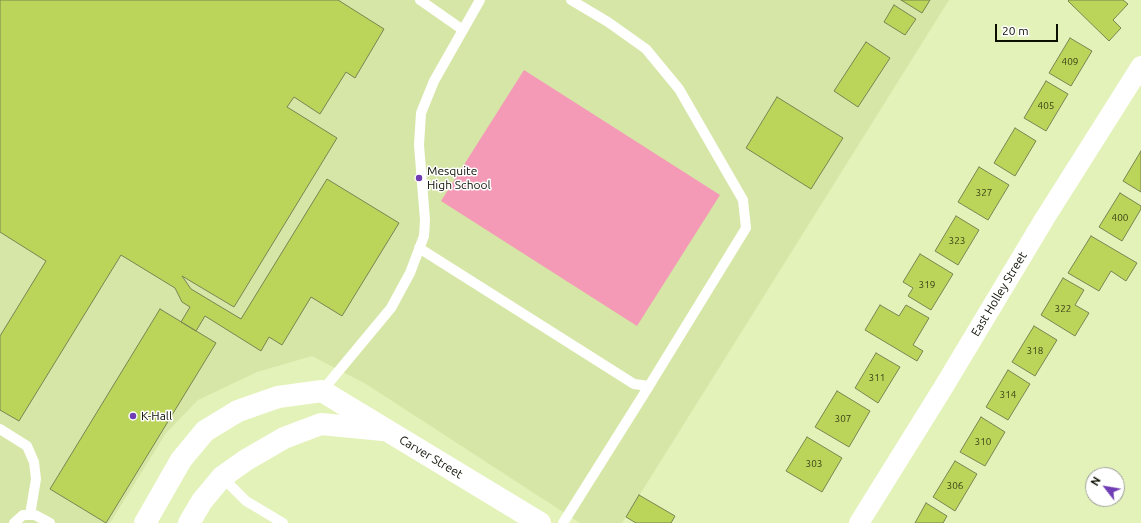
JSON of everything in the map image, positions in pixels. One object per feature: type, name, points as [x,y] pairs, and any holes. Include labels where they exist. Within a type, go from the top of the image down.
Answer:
[{"type":"street","name":"East Holley Street","points":[[859,523],[943,388],[1045,218],[1141,66]]},
{"type":"street","name":"Carver Street","points":[[322,391],[540,523]]},
{"type":"street","points":[[145,523],[182,460],[205,431],[238,411],[278,397],[322,391]]},
{"type":"street","points":[[189,523],[202,501],[222,477],[246,460],[284,438],[321,424],[388,430]]},
{"type":"lane","points":[[420,0],[463,30]]},
{"type":"lane","points":[[322,391],[391,308],[410,273],[424,236],[425,220],[419,145],[421,113],[434,81],[480,0]]},
{"type":"lane","points":[[564,523],[746,228],[742,200],[679,89],[646,49],[608,22],[571,0]]},
{"type":"lane","points":[[419,248],[634,384],[648,386]]},
{"type":"lane","points":[[0,429],[27,446],[34,462],[36,479],[30,515]]},
{"type":"lane","points":[[222,477],[246,500],[283,523]]},
{"type":"lane","points":[[14,523],[23,515],[35,515],[50,523]]},
{"type":"shaded area","name":"Mesquite High School","points":[[0,0],[949,0],[622,523],[580,523],[366,384],[312,356],[257,372],[198,400],[166,433],[110,523],[0,523]]},
{"type":"shaded area","points":[[524,70],[720,195],[637,326],[441,201]]},
{"type":"building","points":[[0,0],[338,0],[384,29],[355,78],[346,72],[320,114],[294,97],[287,107],[337,138],[234,307],[182,276],[191,289],[241,319],[327,179],[399,223],[342,316],[311,297],[282,345],[269,337],[261,351],[205,316],[196,331],[181,322],[190,307],[182,302],[175,288],[121,255],[19,421],[0,410],[0,336],[46,261],[0,232]]},
{"type":"building","points":[[901,0],[930,0],[922,13]]},
{"type":"building","points":[[1123,0],[1128,4],[1113,20],[1121,28],[1109,41],[1068,1]]},
{"type":"building","points":[[894,5],[916,19],[905,35],[884,22]]},
{"type":"building","points":[[1070,38],[1092,51],[1071,86],[1049,73]]},
{"type":"building","points":[[866,42],[890,58],[858,107],[834,91]]},
{"type":"building","points":[[1046,81],[1068,94],[1046,131],[1024,118]]},
{"type":"building","points":[[777,97],[843,138],[811,189],[746,148]]},
{"type":"building","points":[[1015,128],[1036,141],[1015,176],[994,163]]},
{"type":"building","points":[[1141,151],[1141,192],[1123,181]]},
{"type":"building","points":[[979,167],[1009,185],[988,220],[958,202]]},
{"type":"building","points":[[1120,193],[1141,206],[1141,209],[1122,241],[1099,227]]},
{"type":"building","points":[[956,216],[979,230],[958,265],[935,251]]},
{"type":"building","points":[[1091,236],[1137,263],[1126,281],[1111,271],[1099,291],[1068,273]]},
{"type":"building","points":[[920,254],[953,274],[931,310],[908,296],[913,288],[903,282]]},
{"type":"building","points":[[1063,278],[1084,290],[1075,305],[1089,313],[1075,336],[1041,315]]},
{"type":"building","points":[[880,305],[899,316],[906,305],[929,318],[913,345],[923,351],[917,361],[865,330]]},
{"type":"building","name":"K-Hall","points":[[160,309],[216,343],[106,523],[50,489]]},
{"type":"building","points":[[1034,326],[1057,340],[1035,376],[1012,362]]},
{"type":"building","points":[[876,353],[900,367],[878,403],[855,388]]},
{"type":"building","points":[[1008,370],[1030,384],[1008,420],[986,407]]},
{"type":"building","points":[[837,391],[870,411],[849,447],[815,427]]},
{"type":"building","points":[[981,417],[1005,432],[985,466],[960,452]]},
{"type":"building","points":[[807,437],[842,458],[822,492],[786,471]]},
{"type":"building","points":[[955,461],[977,474],[955,511],[933,497]]},
{"type":"building","points":[[639,495],[675,516],[671,523],[636,523],[626,517]]},
{"type":"building","points":[[926,503],[947,516],[943,523],[915,523]]},
{"type":"place","name":"Mesquite High School","points":[[419,178]]},
{"type":"place","name":"K-Hall","points":[[133,416]]}]
